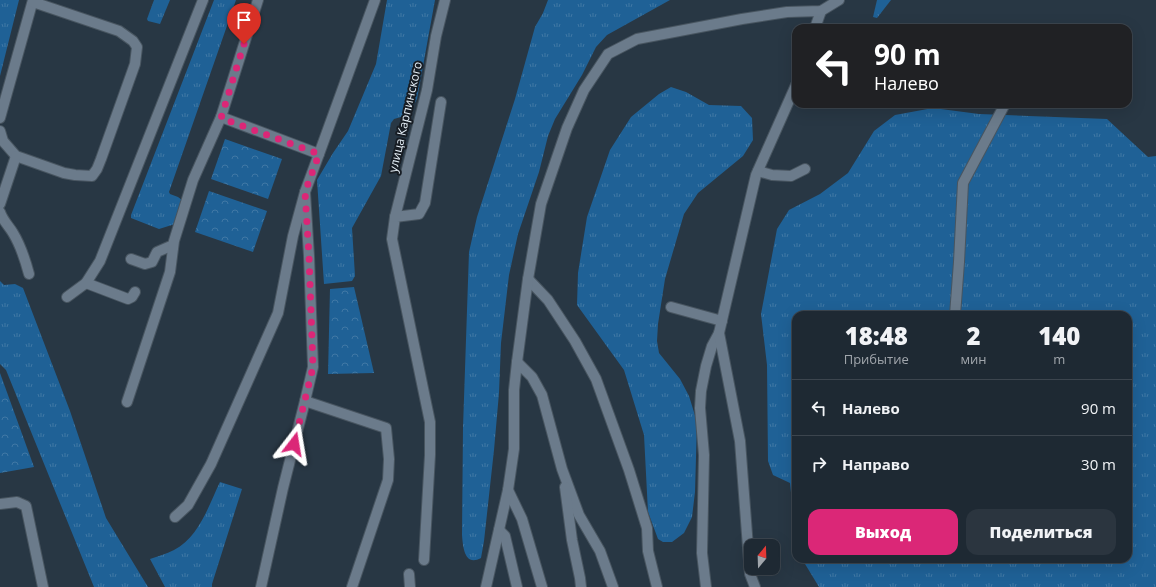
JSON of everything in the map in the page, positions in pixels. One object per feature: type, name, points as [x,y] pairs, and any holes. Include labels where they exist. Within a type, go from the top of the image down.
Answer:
[{"type":"street","points":[[67,297],[86,283],[100,261],[203,0]]},
{"type":"street","points":[[127,402],[170,272],[173,245],[193,180],[221,118],[258,0]]},
{"type":"street","points":[[175,517],[188,504],[211,464],[278,314],[293,236],[305,192],[375,0]]},
{"type":"street","name":"улица Карпинского","points":[[424,560],[430,455],[430,422],[392,239],[395,217],[427,90],[436,36],[445,0]]},
{"type":"street","points":[[486,587],[508,490],[514,449],[514,390],[517,362],[528,279],[541,204],[567,128],[584,90],[608,54],[637,39],[787,12],[821,11],[839,0]]},
{"type":"street","points":[[0,118],[33,1],[119,31],[133,41],[138,47],[135,64],[101,159],[92,176],[64,173],[16,156],[3,141],[0,131]]},
{"type":"street","points":[[816,24],[821,11]]},
{"type":"street","points":[[706,587],[702,553],[704,455],[700,408],[706,366],[722,321],[758,171],[792,95]]},
{"type":"street","points":[[395,217],[419,214],[425,202],[441,102]]},
{"type":"street","points":[[955,311],[960,262],[963,183],[1003,108]]},
{"type":"street","points":[[221,118],[319,154]]},
{"type":"street","points":[[0,204],[16,156]]},
{"type":"street","points":[[758,171],[772,175],[790,176],[805,169]]},
{"type":"street","points":[[261,587],[283,488],[306,401],[313,367],[305,192]]},
{"type":"street","points":[[0,212],[4,222],[13,232],[23,252],[29,274]]},
{"type":"street","points":[[131,259],[145,264],[152,262],[157,252],[173,245]]},
{"type":"street","points":[[528,279],[548,300],[575,341],[596,379],[648,528],[648,551],[657,587]]},
{"type":"street","points":[[86,283],[128,299],[132,297],[134,292]]},
{"type":"street","points":[[671,307],[722,321]]},
{"type":"street","points":[[719,332],[740,441],[750,574],[755,587]]},
{"type":"street","points":[[517,362],[532,377],[542,395],[562,469],[579,515],[600,551],[613,587]]},
{"type":"street","points":[[306,401],[386,428],[389,459],[388,480],[352,587]]},
{"type":"street","points":[[562,469],[572,540],[580,578],[580,587]]},
{"type":"street","points":[[508,490],[522,519],[542,587]]},
{"type":"street","points":[[0,504],[17,502],[26,506],[43,587]]},
{"type":"street","points":[[499,530],[505,536],[517,587]]},
{"type":"street","points":[[409,574],[410,587]]},
{"type":"green space","points":[[0,0],[19,0],[0,76]]},
{"type":"green space","points":[[154,0],[170,0],[160,24],[148,21],[147,19]]},
{"type":"green space","points":[[214,0],[236,0],[169,192],[187,204],[175,224],[159,229],[131,218],[131,215]]},
{"type":"green space","points":[[387,0],[435,0],[417,99],[408,115],[394,119],[391,123],[381,176],[352,228],[355,276],[352,281],[324,284],[317,180],[348,131],[376,64]]},
{"type":"green space","points":[[548,0],[670,0],[607,35],[596,47],[582,75],[555,119],[548,136],[539,172],[518,234],[509,275],[501,343],[499,393],[484,541],[481,558],[471,560],[468,558],[464,549],[462,535],[463,428],[469,252],[477,217],[515,99],[535,27]]},
{"type":"green space","points":[[877,0],[891,0],[877,18],[873,17]]},
{"type":"green space","points":[[671,87],[686,92],[709,105],[741,106],[752,118],[753,140],[743,156],[698,193],[684,214],[665,279],[658,324],[657,341],[659,353],[680,379],[689,396],[697,422],[695,492],[692,517],[684,533],[672,542],[663,542],[658,539],[648,512],[644,435],[624,370],[577,305],[578,273],[587,217],[610,150],[631,117],[659,94]]},
{"type":"green space","points":[[933,108],[979,114],[1107,119],[1148,157],[1156,156],[1156,587],[819,587],[804,563],[1132,563],[1132,311],[792,311],[792,502],[790,483],[773,475],[768,461],[767,365],[761,314],[777,229],[789,210],[820,194],[848,173],[874,131],[895,115]]},
{"type":"green space","points":[[225,139],[282,159],[268,199],[211,179]]},
{"type":"green space","points":[[209,191],[267,211],[253,252],[195,232]]},
{"type":"green space","points":[[0,281],[4,285],[15,284],[23,288],[70,411],[106,518],[148,587],[94,587],[6,370],[0,364]]},
{"type":"green space","points":[[354,287],[374,373],[328,374],[330,289]]},
{"type":"green space","points":[[0,373],[34,467],[0,473]]},
{"type":"green space","points":[[220,482],[242,489],[212,587],[165,587],[150,559],[174,550],[190,537],[207,511]]},
{"type":"route","points":[[244,44],[221,118],[319,154],[305,192],[313,367],[306,401],[294,444]]}]
